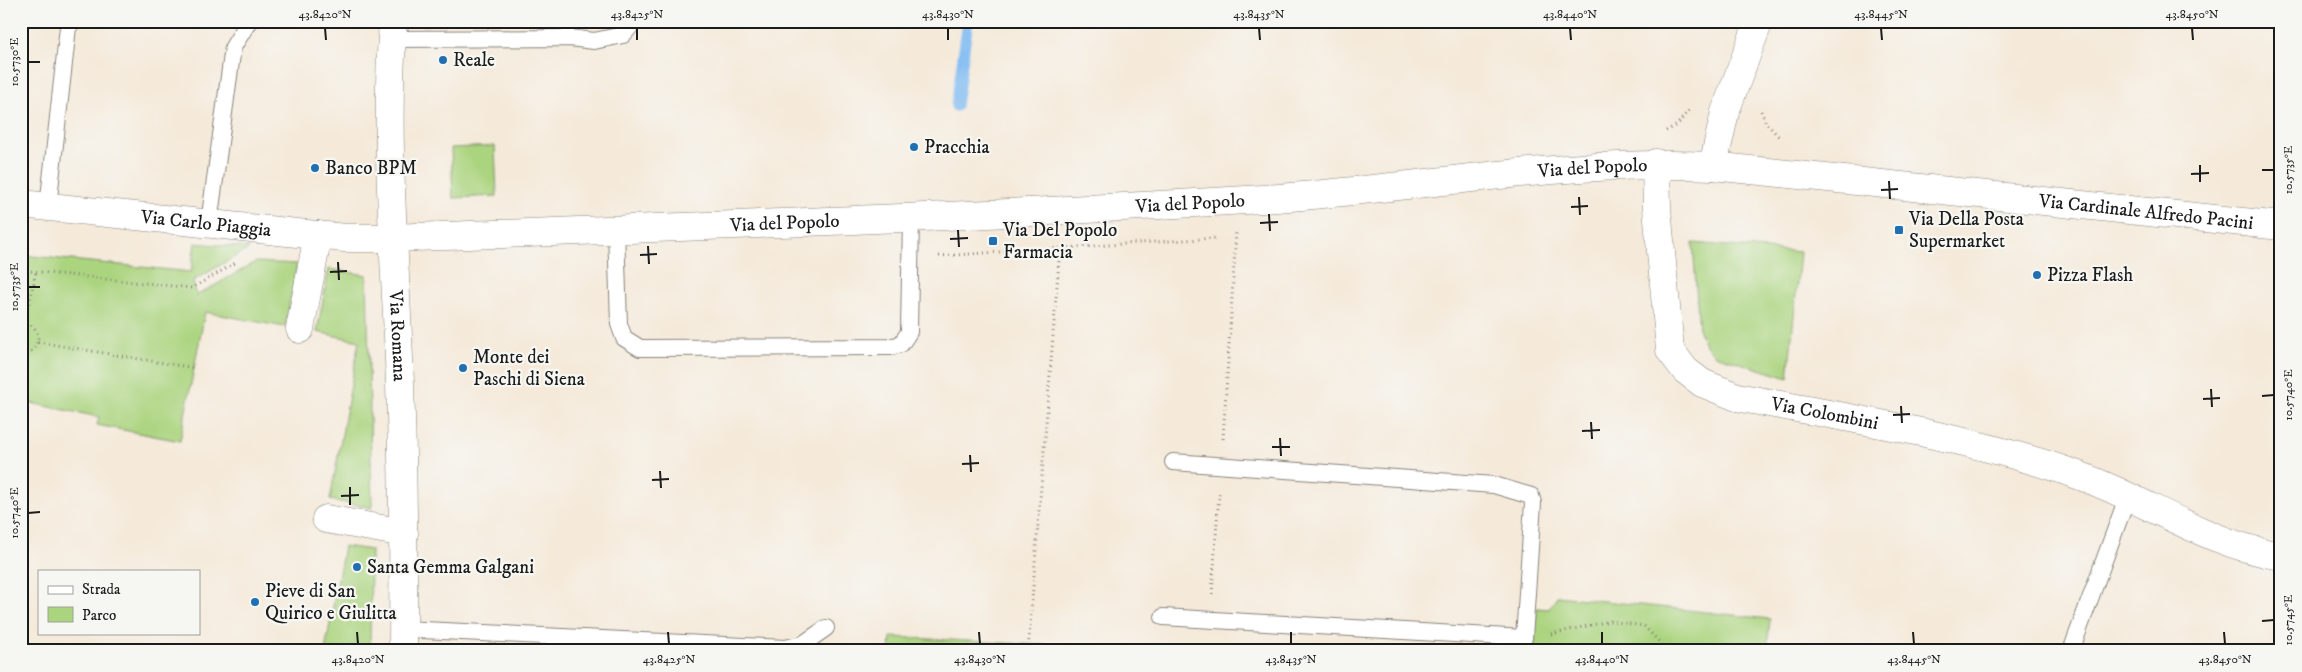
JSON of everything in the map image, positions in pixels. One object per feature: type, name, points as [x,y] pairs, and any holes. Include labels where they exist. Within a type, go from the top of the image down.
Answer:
[{"type":"street","points":[[1713,166],[1725,112],[1759,21]]},
{"type":"street","name":"Via Romana","points":[[392,30],[392,238],[398,337],[404,533],[403,640]]},
{"type":"street","name":"Via del Popolo","points":[[392,238],[911,217],[1272,198],[1656,163],[1713,166]]},
{"type":"street","name":"Via Colombini","points":[[1656,163],[1657,208],[1670,350],[1685,370],[1702,383],[1737,397],[1975,444],[2067,471],[2128,495],[2209,536],[2262,553],[2281,556]]},
{"type":"street","name":"Via Cardinale Alfredo Pacini","points":[[1713,166],[2281,226]]},
{"type":"street","name":"Via Carlo Piaggia","points":[[21,204],[318,235],[392,238]]},
{"type":"street","points":[[300,330],[318,235]]},
{"type":"street","points":[[326,519],[404,533]]},
{"type":"lane","points":[[48,207],[68,27],[74,21]]},
{"type":"lane","points":[[209,224],[233,46],[249,21]]},
{"type":"lane","points":[[392,30],[570,38],[594,41],[623,35],[634,21]]},
{"type":"lane","points":[[616,229],[619,324],[624,338],[640,348],[890,347],[901,344],[909,332],[911,217]]},
{"type":"lane","points":[[1164,617],[1524,638],[1533,503],[1531,496],[1494,485],[1173,462]]},
{"type":"lane","points":[[2071,651],[2128,495]]},
{"type":"lane","points":[[403,640],[785,648],[803,644],[826,628]]},
{"type":"path","points":[[1660,134],[1677,125],[1694,105]]},
{"type":"path","points":[[1210,620],[1237,224]]},
{"type":"path","points":[[939,256],[1060,248],[1028,651]]},
{"type":"path","points":[[21,270],[192,288],[238,261]]},
{"type":"path","points":[[21,354],[32,351],[38,342],[38,332],[30,324],[23,323],[36,272]]},
{"type":"path","points":[[38,342],[194,368]]},
{"type":"path","points":[[1524,638],[1564,632],[1610,621],[1644,626],[1668,651]]},
{"type":"path","points":[[1584,651],[1597,643],[1614,643],[1629,646],[1634,651]]},
{"type":"green space","points":[[495,146],[497,196],[453,198],[451,148]]},
{"type":"green space","points":[[195,243],[250,248],[193,281],[196,296],[256,262],[297,264],[285,327],[205,312],[180,441],[97,425],[99,417],[21,401],[21,255],[191,272]]},
{"type":"green space","points":[[1693,243],[1800,252],[1788,378],[1715,355],[1706,346],[1699,331]]},
{"type":"green space","points":[[329,269],[367,275],[372,508],[330,500],[359,341],[317,332]]},
{"type":"green space","points":[[344,546],[371,550],[370,651],[325,651]]},
{"type":"green space","points":[[1557,596],[1770,619],[1767,651],[1534,651],[1537,608],[1549,609]]},
{"type":"green space","points":[[891,637],[1163,651],[890,651]]},
{"type":"waterway","points":[[956,106],[968,21]]},
{"type":"place","name":"Reale","points":[[443,60]]},
{"type":"place","name":"Pracchia","points":[[914,147]]},
{"type":"place","name":"Banco BPM","points":[[315,168]]},
{"type":"place","name":"Via Della Posta Supermarket","points":[[1899,230]]},
{"type":"place","name":"Via Del Popolo Farmacia","points":[[993,241]]},
{"type":"place","name":"Pizza Flash","points":[[2037,275]]},
{"type":"place","name":"Monte dei Paschi di Siena","points":[[463,368]]},
{"type":"place","name":"Santa Gemma Galgani","points":[[357,567]]},
{"type":"place","name":"Pieve di San Quirico e Giulitta","points":[[255,602]]}]
